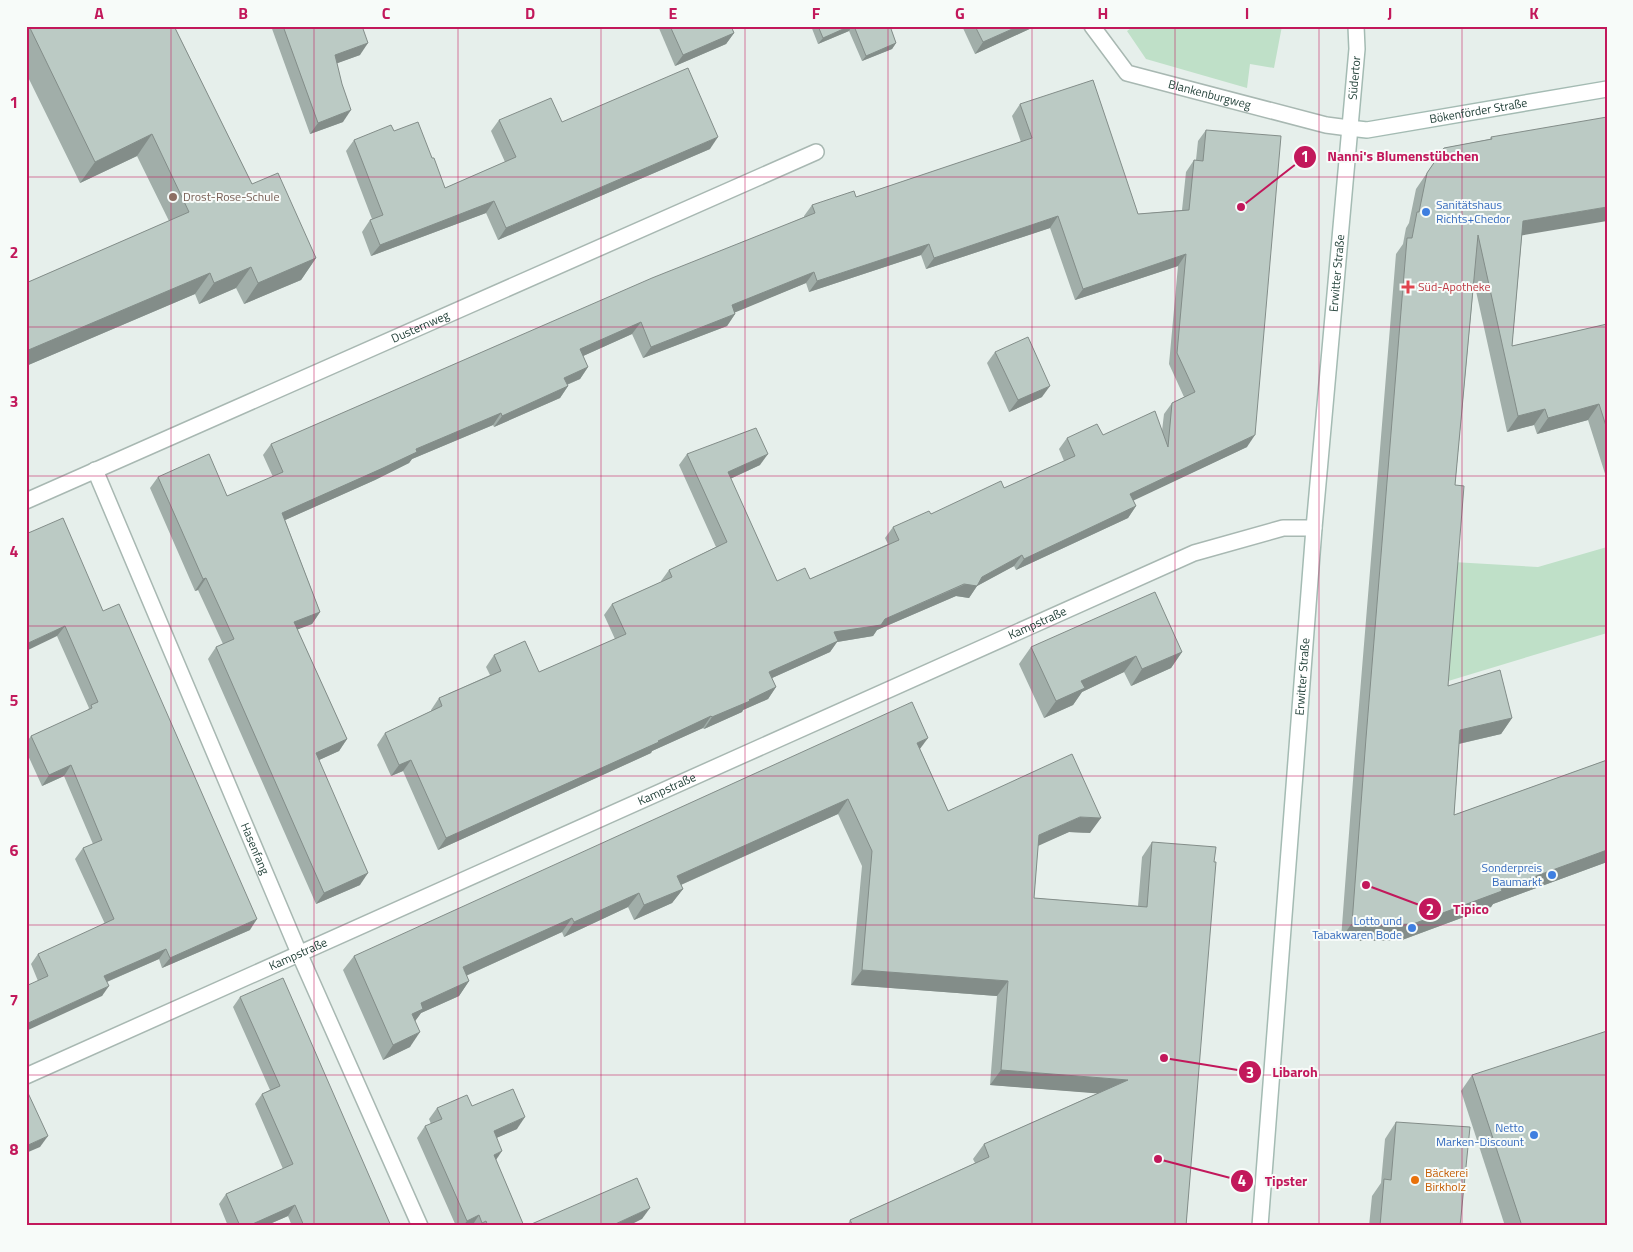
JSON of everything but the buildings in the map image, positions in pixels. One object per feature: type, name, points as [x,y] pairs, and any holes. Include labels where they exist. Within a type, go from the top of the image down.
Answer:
[{"type":"street","name":"Blankenburgweg","points":[[1092,26],[1127,74],[1326,125],[1349,128]]},
{"type":"street","name":"Südertor","points":[[1349,128],[1357,49],[1356,26]]},
{"type":"street","name":"Bökenförder Straße","points":[[1349,128],[1367,130],[1607,89]]},
{"type":"street","name":"Erwitter Straße","points":[[1260,1226],[1314,528],[1349,128]]},
{"type":"street","name":"Dusternweg","points":[[26,501],[816,152]]},
{"type":"street","name":"Hasenfang","points":[[95,470],[299,953],[420,1226]]},
{"type":"street","name":"Kampstraße","points":[[26,1076],[1194,553],[1283,528],[1314,528]]},
{"type":"green space","points":[[1134,26],[1282,26],[1274,68],[1250,64],[1247,88],[1146,59],[1127,31]]},
{"type":"green space","points":[[1607,547],[1607,633],[1445,682],[1453,562],[1538,567]]},
{"type":"place","name":"Drost-Rose-Schule","points":[[173,197]]},
{"type":"place","name":"Nanni's Blumenstübchen","points":[[1241,207]]},
{"type":"place","name":"Sanitätshaus Richts+Chedor","points":[[1426,212]]},
{"type":"place","name":"Süd-Apotheke","points":[[1408,287]]},
{"type":"place","name":"Sonderpreis Baumarkt","points":[[1552,875]]},
{"type":"place","name":"Tipico","points":[[1366,885]]},
{"type":"place","name":"Lotto und Tabakwaren Bode","points":[[1412,928]]},
{"type":"place","name":"Libaroh","points":[[1164,1058]]},
{"type":"place","name":"Netto Marken-Discount","points":[[1534,1135]]},
{"type":"place","name":"Tipster","points":[[1158,1159]]},
{"type":"place","name":"Bäckerei Birkholz","points":[[1415,1180]]}]
